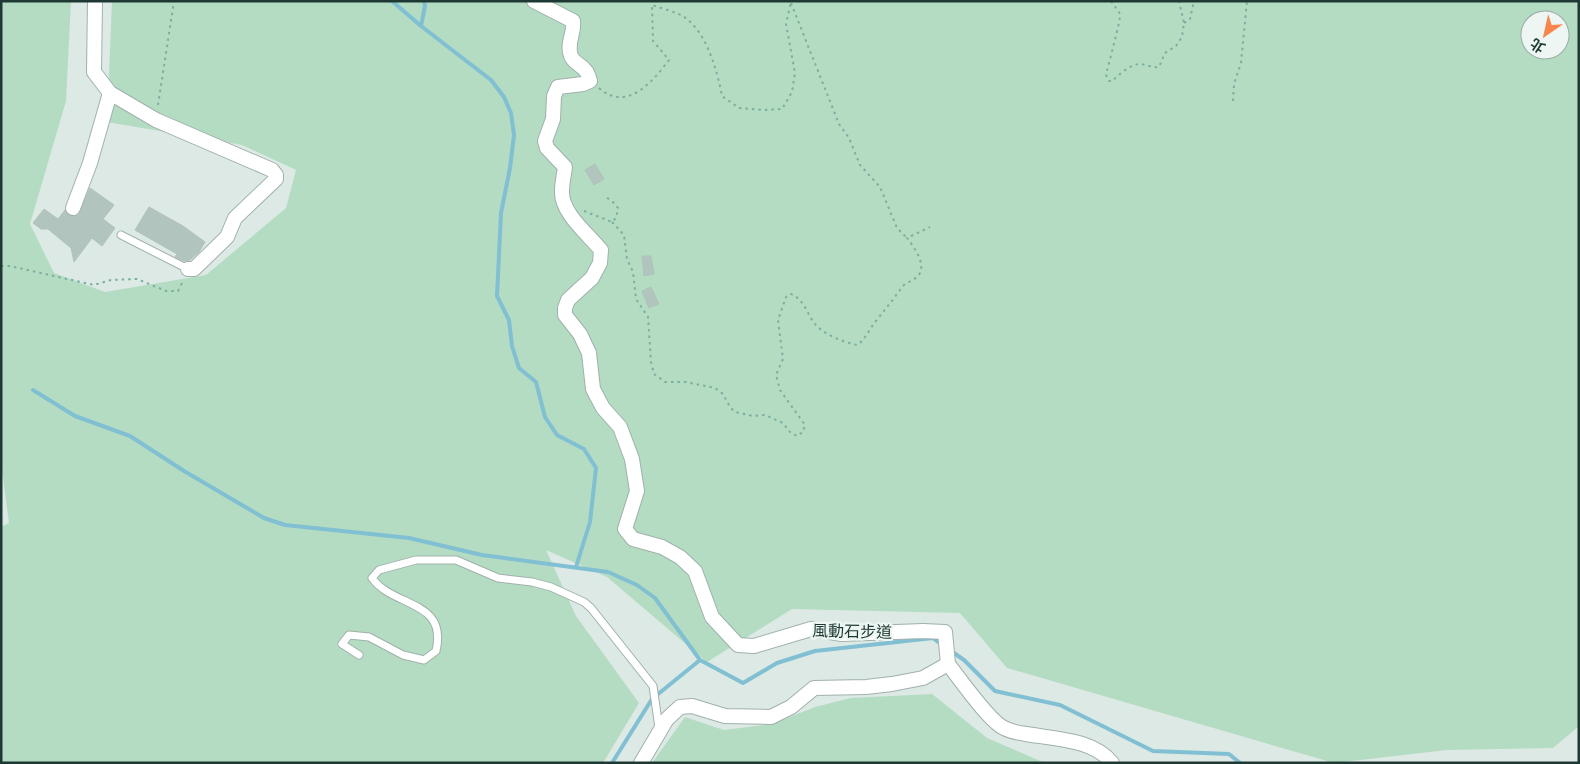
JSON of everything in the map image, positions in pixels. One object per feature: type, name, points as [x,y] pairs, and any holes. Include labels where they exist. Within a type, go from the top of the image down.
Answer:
[{"type":"street","points":[[95,1],[94,72],[110,93],[156,120],[272,170],[276,174],[276,179],[235,218],[227,236],[194,269],[188,269]]},
{"type":"street","points":[[534,1],[573,21],[574,28],[570,38],[569,50],[571,58],[586,71],[590,81]]},
{"type":"street","name":"風動石步道","points":[[590,81],[583,84],[558,87],[554,96],[553,119],[545,140],[547,148],[565,167],[562,193],[564,201],[575,222],[601,250],[600,264],[592,278],[568,300],[564,308],[565,315],[580,334],[590,353],[593,389],[603,408],[620,427],[632,459],[637,491],[625,529],[632,539],[662,547],[680,557],[695,571],[712,617],[738,645],[754,646],[811,629],[842,634],[945,632],[948,664]]},
{"type":"street","points":[[73,208],[90,163],[110,93]]},
{"type":"street","points":[[641,763],[667,718],[680,707],[692,706],[725,716],[771,717],[791,707],[814,688],[866,687],[892,684],[923,678],[948,664],[993,720],[1004,728],[1081,744],[1096,749],[1112,763]]},
{"type":"lane","points":[[120,235],[188,269]]},
{"type":"lane","points":[[359,655],[342,644],[349,635],[369,638],[403,654],[424,660],[436,651],[439,639],[432,618],[422,610],[378,587],[372,578],[379,570],[416,560],[456,560],[498,578],[532,582],[551,587],[584,602],[591,608],[654,688],[660,731]]},
{"type":"path","points":[[156,120],[174,1]]},
{"type":"path","points":[[1112,1],[1120,13],[1120,19],[1106,75],[1109,81],[1112,81],[1124,71],[1138,64],[1150,68],[1159,67],[1165,53],[1176,46],[1182,37],[1184,23],[1178,1]]},
{"type":"path","points":[[1184,23],[1190,20],[1194,1]]},
{"type":"path","points":[[1233,101],[1234,84],[1241,63],[1247,1]]},
{"type":"path","points":[[590,81],[605,94],[622,97],[640,92],[655,79],[669,60],[653,41],[652,5],[682,16],[695,28],[707,46],[719,77],[722,96],[739,108],[782,109],[792,92],[795,73],[786,24],[791,2]]},
{"type":"path","points":[[564,201],[598,218],[612,222],[624,235],[627,259],[633,272],[636,299],[648,317],[651,362],[654,374],[665,382],[686,382],[715,388],[724,394],[730,407],[735,412],[753,416],[765,415],[784,423],[790,432],[797,436],[803,432],[805,425],[780,390],[776,375],[783,360],[778,320],[786,297],[791,294],[800,299],[816,326],[832,335],[858,345],[864,341],[875,321],[905,284],[920,274],[921,266],[916,249],[897,228],[880,187],[860,165],[849,138],[839,124],[791,2]]},
{"type":"path","points":[[604,196],[618,208],[616,218],[612,222]]},
{"type":"path","points":[[907,238],[930,227]]},
{"type":"path","points":[[1,266],[10,266],[94,285],[111,280],[137,279],[166,291],[178,291],[188,269]]},
{"type":"green space","points":[[1,1],[71,1],[66,101],[30,224],[54,273],[105,292],[206,275],[286,208],[296,170],[242,145],[107,122],[112,1],[1579,1],[1579,726],[1553,748],[1447,750],[1334,763],[1007,668],[960,613],[792,609],[707,662],[607,577],[546,550],[576,616],[639,703],[603,763],[1,763],[1,527],[9,523],[1,462]]},
{"type":"green space","points":[[932,694],[987,738],[1045,763],[652,763],[685,717],[724,730],[772,724],[815,707],[851,698]]},
{"type":"building","points":[[595,164],[604,179],[594,185],[585,170]]},
{"type":"building","points":[[90,188],[114,205],[103,219],[115,228],[102,246],[92,238],[74,262],[71,248],[48,229],[41,229],[33,223],[44,209],[58,219],[65,210],[70,216],[78,215]]},
{"type":"building","points":[[149,207],[183,226],[205,242],[199,252],[190,260],[184,261],[175,257],[177,254],[135,230]]},
{"type":"building","points":[[642,256],[651,256],[654,274],[644,276]]},
{"type":"building","points":[[651,287],[659,304],[649,308],[642,291]]},
{"type":"waterway","points":[[392,1],[491,80],[504,97],[511,113],[514,135],[501,213],[497,296],[509,320],[512,346],[519,368],[536,382],[545,417],[557,435],[584,449],[596,468],[590,522],[576,567]]},
{"type":"waterway","points":[[421,26],[425,6],[424,1]]},
{"type":"waterway","points":[[33,390],[75,416],[130,436],[184,471],[264,518],[285,525],[409,538],[482,555],[608,572],[637,585],[655,598],[700,660],[743,683],[777,663],[815,651],[933,638],[943,645]]},
{"type":"waterway","points":[[951,651],[964,660],[995,691],[1060,705],[1153,751],[1229,754],[1240,763]]},
{"type":"waterway","points":[[612,763],[652,699],[700,660]]}]
